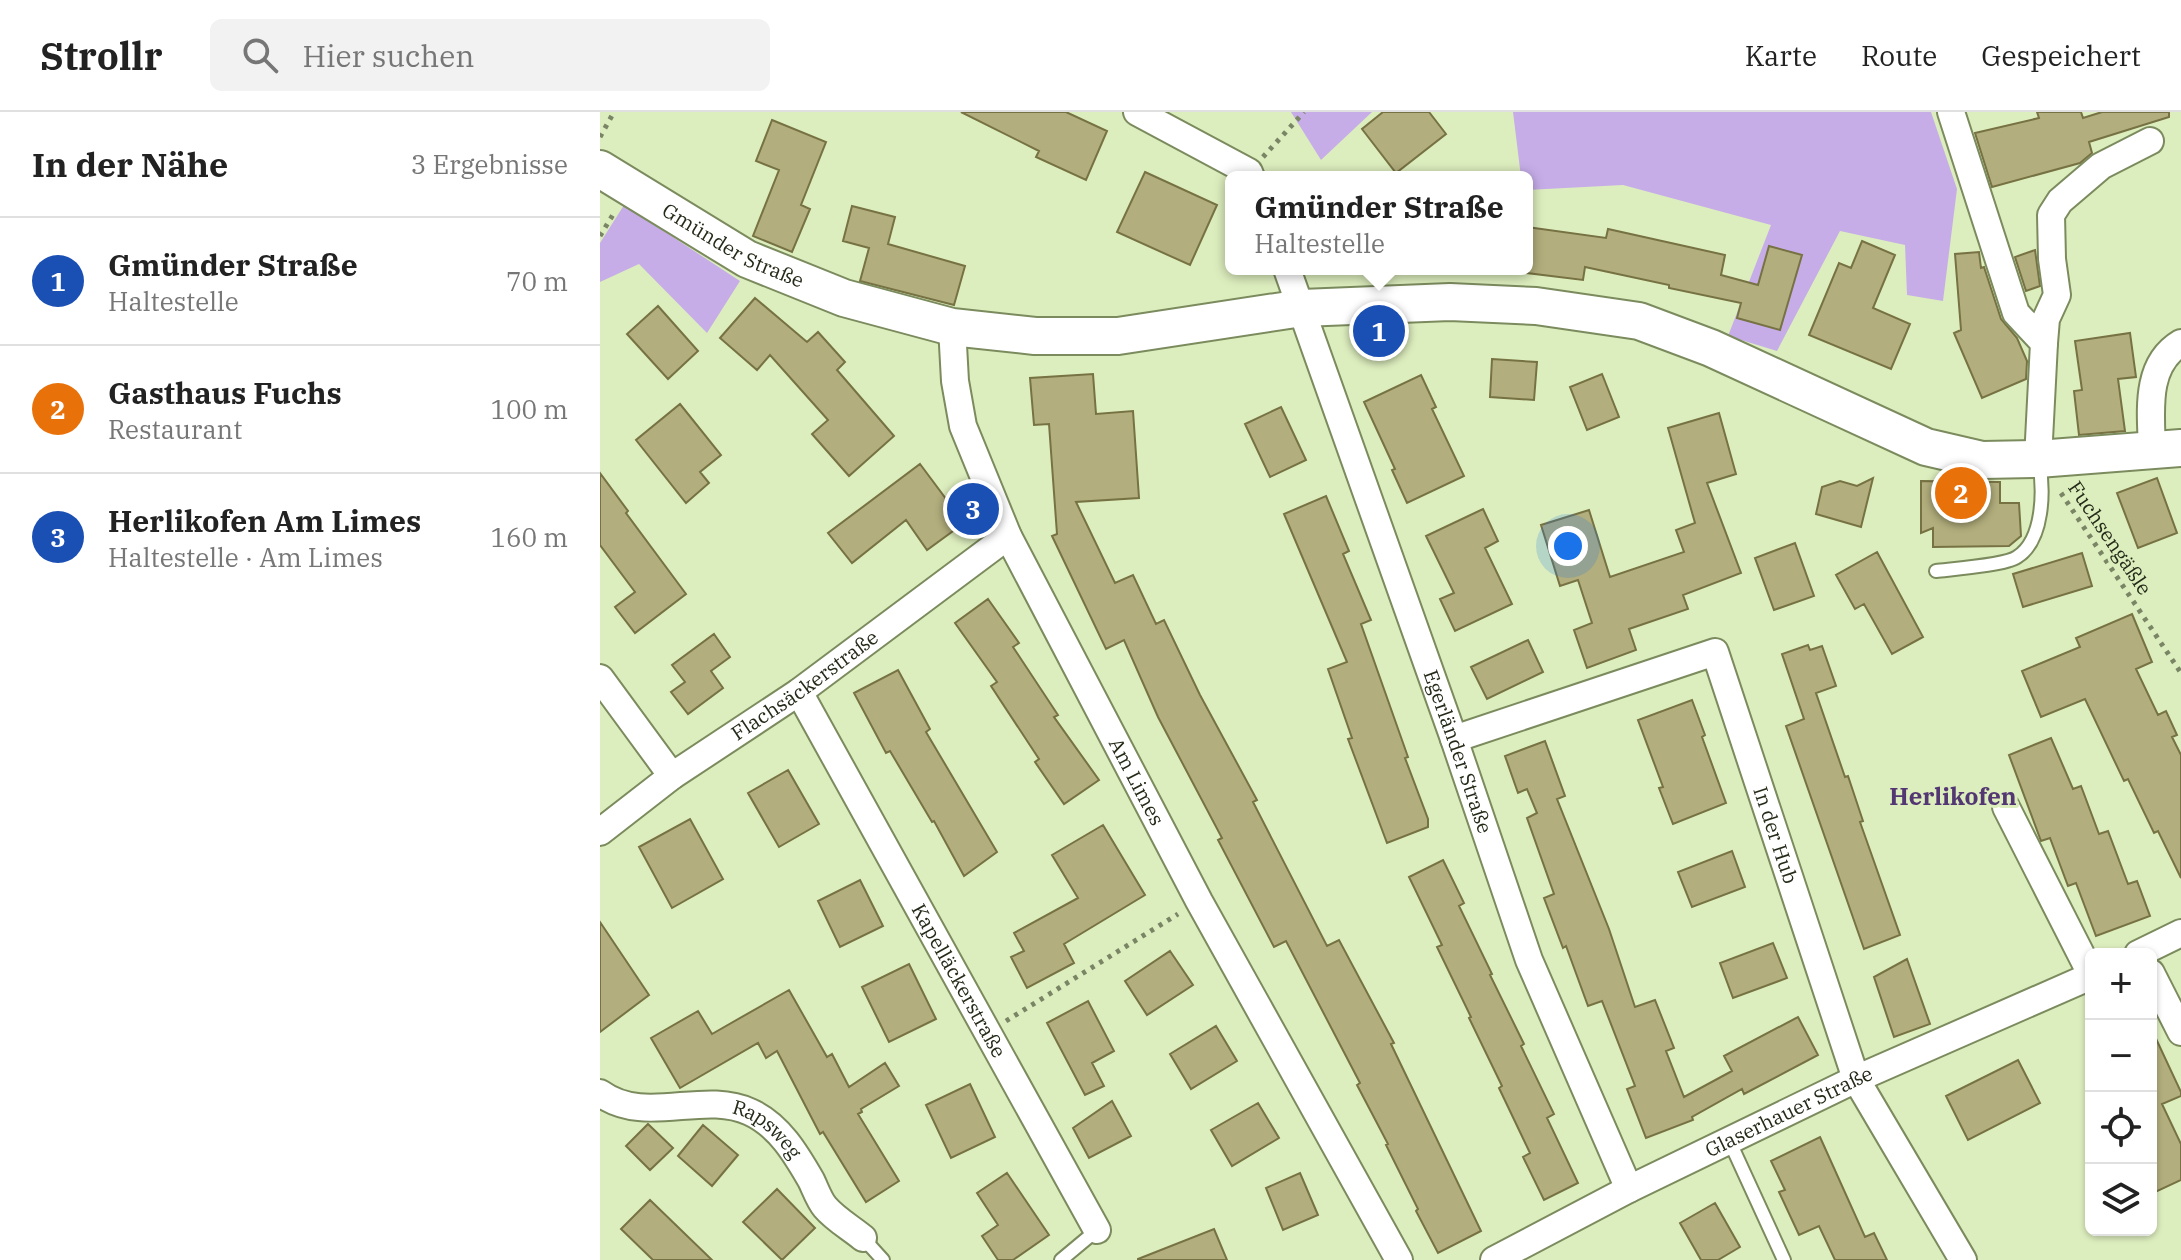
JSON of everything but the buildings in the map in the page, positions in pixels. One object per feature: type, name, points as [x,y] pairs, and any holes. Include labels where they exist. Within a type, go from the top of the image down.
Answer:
[{"type":"main road","name":"Gmünder Straße","points":[[600,169],[747,259],[844,298],[952,327],[1035,336],[1118,336],[1302,308],[1450,302],[1536,306],[1639,321],[1711,348],[1926,447],[1982,460],[2167,449]]},
{"type":"street","points":[[1137,112],[1245,171]]},
{"type":"street","points":[[1951,112],[2016,313],[2044,343]]},
{"type":"street","points":[[2038,459],[2046,319],[2057,295],[2051,215],[2060,201],[2101,166],[2150,141]]},
{"type":"street","name":"Egerländer Straße","points":[[1289,275],[1529,960],[1629,1189]]},
{"type":"street","name":"Am Limes","points":[[952,327],[955,381],[963,426],[1008,536],[1199,901],[1399,1260]]},
{"type":"street","points":[[2167,449],[2150,401],[2156,371],[2171,349],[2181,343]]},
{"type":"street","name":"Flachsäckerstraße","points":[[600,832],[672,776],[799,692],[1008,536]]},
{"type":"street","name":"In der Hub","points":[[1454,739],[1715,652],[1856,1079],[1963,1260]]},
{"type":"street","points":[[600,678],[672,776]]},
{"type":"street","name":"Kapelläckerstraße","points":[[799,692],[1097,1230]]},
{"type":"street","name":"Glaserhauer Straße","points":[[2006,807],[2085,963]]},
{"type":"street","points":[[2157,949],[2181,933]]},
{"type":"street","name":"Glaserhauer Straße","points":[[1494,1260],[1629,1189],[1856,1079],[2085,978]]},
{"type":"street","points":[[2157,986],[2181,1032]]},
{"type":"street","name":"Rapsweg","points":[[600,1093],[608,1099],[652,1110],[727,1106],[750,1112],[775,1129],[796,1153],[825,1207],[863,1238]]},
{"type":"lane","points":[[1936,571],[2015,559],[2029,545],[2040,512],[2043,485],[2038,459]]},
{"type":"lane","points":[[1729,1140],[1784,1260]]},
{"type":"lane","name":"Kapelläckerstraße","points":[[1061,1260],[1097,1230]]},
{"type":"lane","name":"Rapsweg","points":[[863,1238],[883,1260]]},
{"type":"path","points":[[600,137],[614,112]]},
{"type":"path","points":[[1253,171],[1304,112]]},
{"type":"path","name":"Fuchsengäßle","points":[[2038,459],[2181,673]]},
{"type":"path","points":[[987,1033],[1199,901]]},
{"type":"shaded area","points":[[1291,112],[1372,112],[1321,160]]},
{"type":"shaded area","points":[[1513,112],[1931,112],[1957,189],[1943,301],[1907,295],[1905,245],[1840,231],[1777,351],[1728,336],[1771,225],[1623,185],[1533,190],[1533,171],[1520,171]]},
{"type":"shaded area","points":[[624,205],[740,281],[707,333],[639,264],[600,282],[600,243]]},
{"type":"place","name":"Gmünder Straße","points":[[1379,331]]},
{"type":"place","name":"Gasthaus Fuchs","points":[[1961,493]]},
{"type":"place","name":"Herlikofen Am Limes","points":[[973,509]]},
{"type":"district","name":"Herlikofen","points":[[1953,797]]}]
